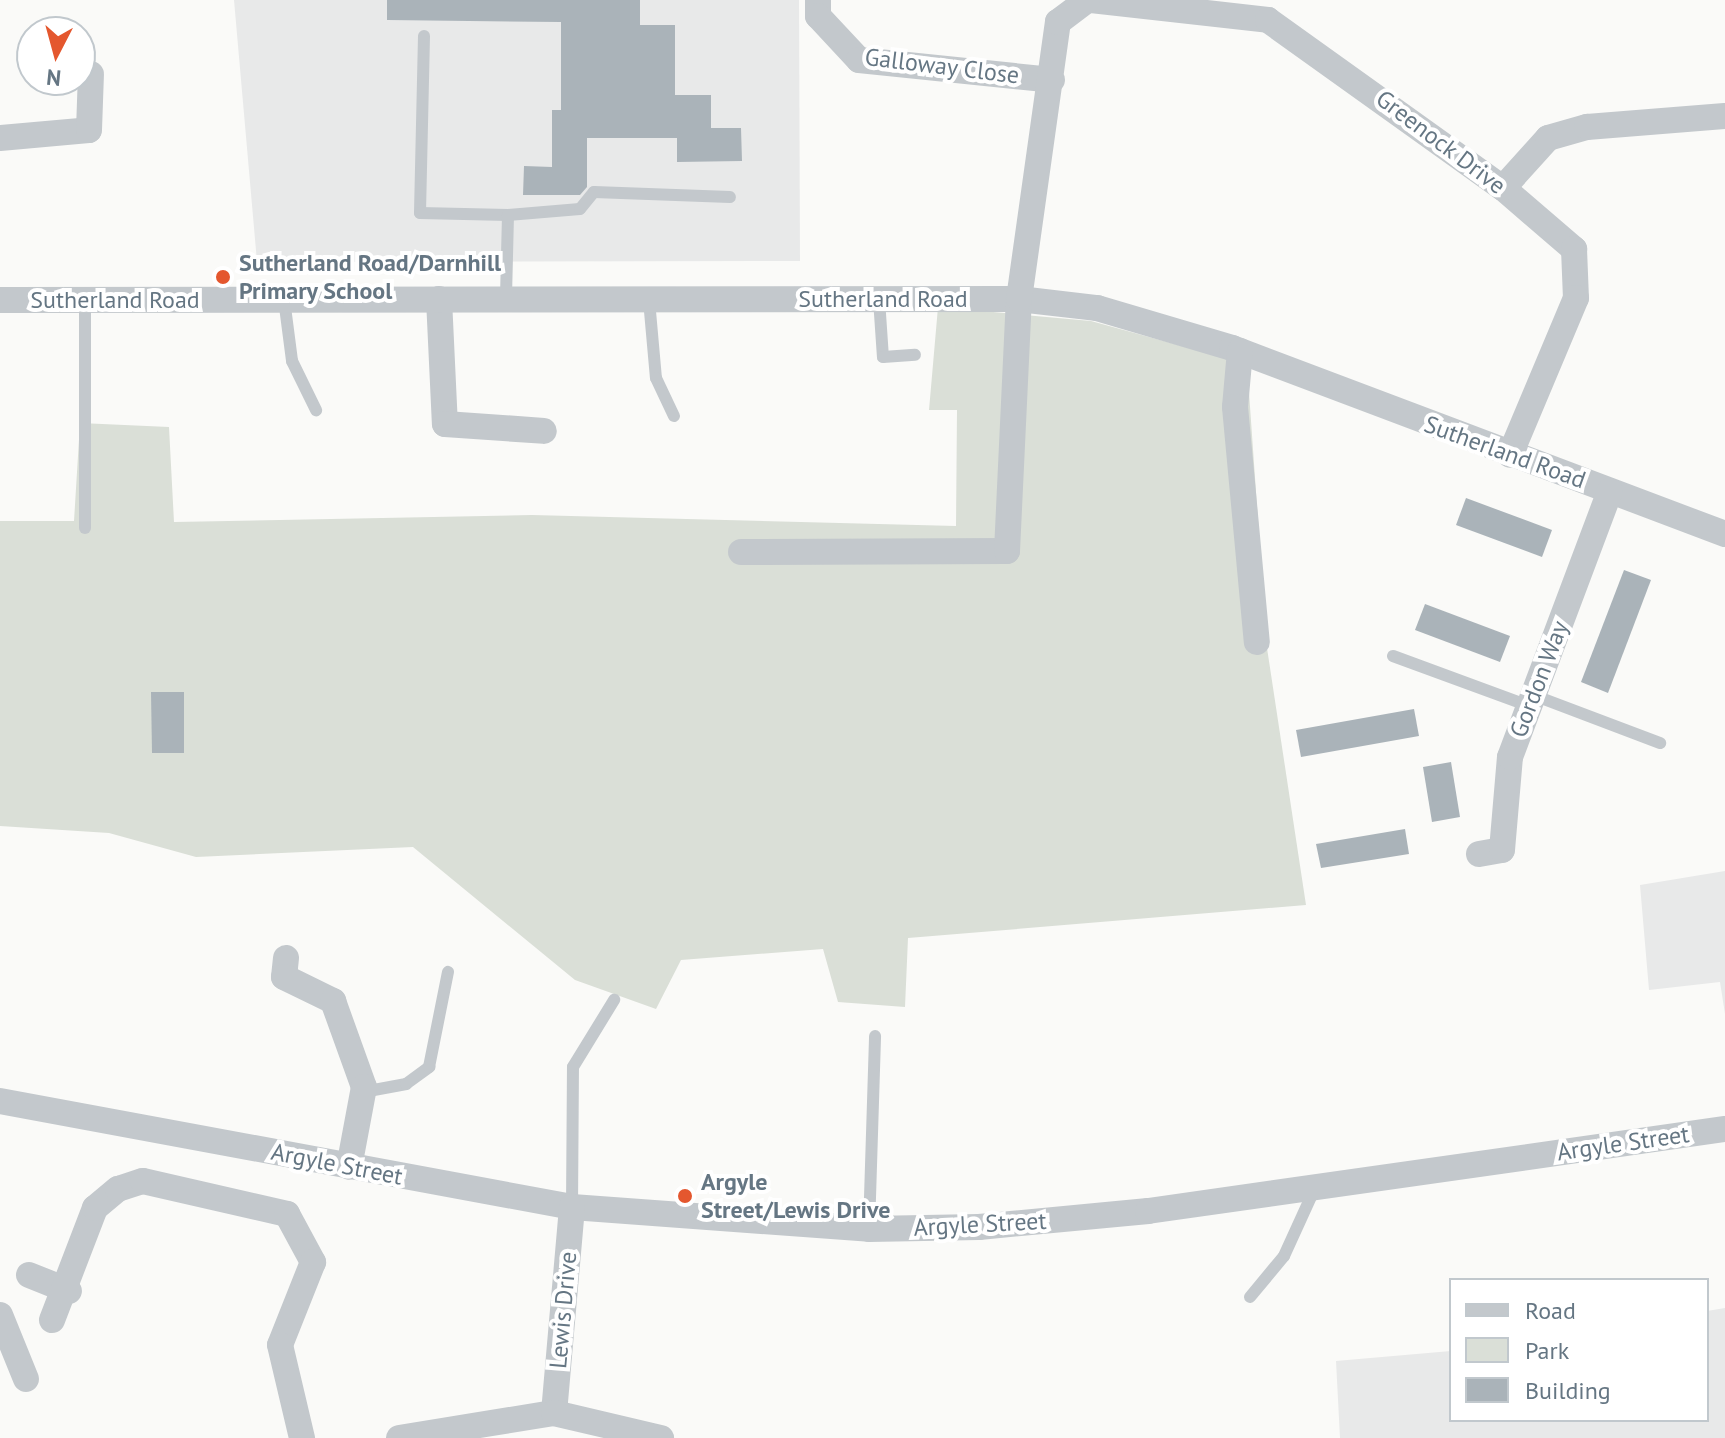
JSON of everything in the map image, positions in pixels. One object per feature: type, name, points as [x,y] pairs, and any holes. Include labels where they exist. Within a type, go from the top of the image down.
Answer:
[{"type":"street","name":"Galloway Close","points":[[818,0],[818,16],[859,60],[1052,80]]},
{"type":"street","name":"Greenock Drive","points":[[741,552],[1007,551],[1019,299],[1058,22],[1089,0],[1268,20],[1503,188],[1574,249],[1576,298],[1510,455]]},
{"type":"street","points":[[0,138],[89,130],[90,96]]},
{"type":"street","points":[[1503,188],[1548,138],[1587,127],[1725,116]]},
{"type":"street","name":"Sutherland Road","points":[[0,300],[506,297],[649,300],[1019,299],[1097,308],[1240,351],[1725,534]]},
{"type":"street","points":[[439,299],[445,424],[544,431]]},
{"type":"street","points":[[1240,351],[1235,407],[1257,642]]},
{"type":"street","name":"Gordon Way","points":[[1479,854],[1502,850],[1505,781],[1531,700],[1610,491]]},
{"type":"street","points":[[286,958],[284,977],[333,1001],[363,1092],[349,1167]]},
{"type":"street","name":"Argyle Street","points":[[0,1101],[572,1207],[869,1229],[1038,1222],[1315,1188],[1725,1129]]},
{"type":"street","points":[[52,1320],[69,1291],[87,1225],[118,1189],[143,1181],[287,1214],[313,1262],[280,1345],[302,1438]]},
{"type":"street","name":"Lewis Drive","points":[[554,1413],[572,1207]]},
{"type":"street","points":[[29,1275],[69,1291]]},
{"type":"street","points":[[0,1315],[26,1379]]},
{"type":"street","points":[[399,1438],[554,1413],[656,1437]]},
{"type":"lane","points":[[424,36],[420,213],[508,215],[580,209],[594,192],[730,197]]},
{"type":"lane","points":[[506,297],[508,215]]},
{"type":"lane","points":[[284,299],[292,361],[316,410]]},
{"type":"lane","points":[[879,299],[883,357],[915,355]]},
{"type":"lane","points":[[85,300],[85,528]]},
{"type":"lane","points":[[649,300],[656,378],[674,416]]},
{"type":"lane","points":[[1393,656],[1660,743]]},
{"type":"lane","points":[[363,1092],[406,1084],[429,1067],[448,972]]},
{"type":"lane","points":[[572,1207],[573,1067],[614,1000]]},
{"type":"lane","points":[[869,1229],[875,1036]]},
{"type":"lane","points":[[1250,1297],[1284,1256],[1315,1188]]},
{"type":"shaded area","points":[[234,0],[799,0],[800,261],[257,262]]},
{"type":"shaded area","points":[[1725,871],[1725,1014],[1720,982],[1649,990],[1640,885]]},
{"type":"shaded area","points":[[1725,1308],[1725,1438],[1340,1438],[1336,1361],[1449,1351],[1449,1422],[1709,1422],[1709,1311]]},
{"type":"green space","points":[[938,307],[1091,321],[1247,364],[1267,648],[1306,905],[908,938],[905,1007],[838,1002],[823,949],[681,960],[656,1009],[575,980],[413,847],[196,857],[109,833],[0,826],[0,521],[74,521],[80,423],[169,427],[174,522],[532,515],[956,526],[957,410],[929,410]]},
{"type":"building","points":[[387,0],[640,0],[640,25],[675,25],[675,95],[711,95],[711,128],[741,128],[742,161],[677,162],[677,138],[587,138],[587,187],[580,195],[523,195],[524,166],[552,167],[552,110],[561,110],[561,22],[387,20]]},
{"type":"building","points":[[1466,498],[1552,530],[1542,557],[1456,525]]},
{"type":"building","points":[[1624,570],[1651,580],[1608,693],[1581,682]]},
{"type":"building","points":[[1425,604],[1510,636],[1500,662],[1415,630]]},
{"type":"building","points":[[151,692],[184,692],[184,753],[152,753]]},
{"type":"building","points":[[1414,709],[1419,736],[1301,757],[1296,730]]},
{"type":"building","points":[[1451,762],[1460,817],[1432,822],[1423,767]]},
{"type":"building","points":[[1405,829],[1409,854],[1321,868],[1316,844]]},
{"type":"place","name":"Sutherland Road/Darnhill Primary School","points":[[223,277]]},
{"type":"place","name":"Argyle Street/Lewis Drive","points":[[685,1196]]}]
